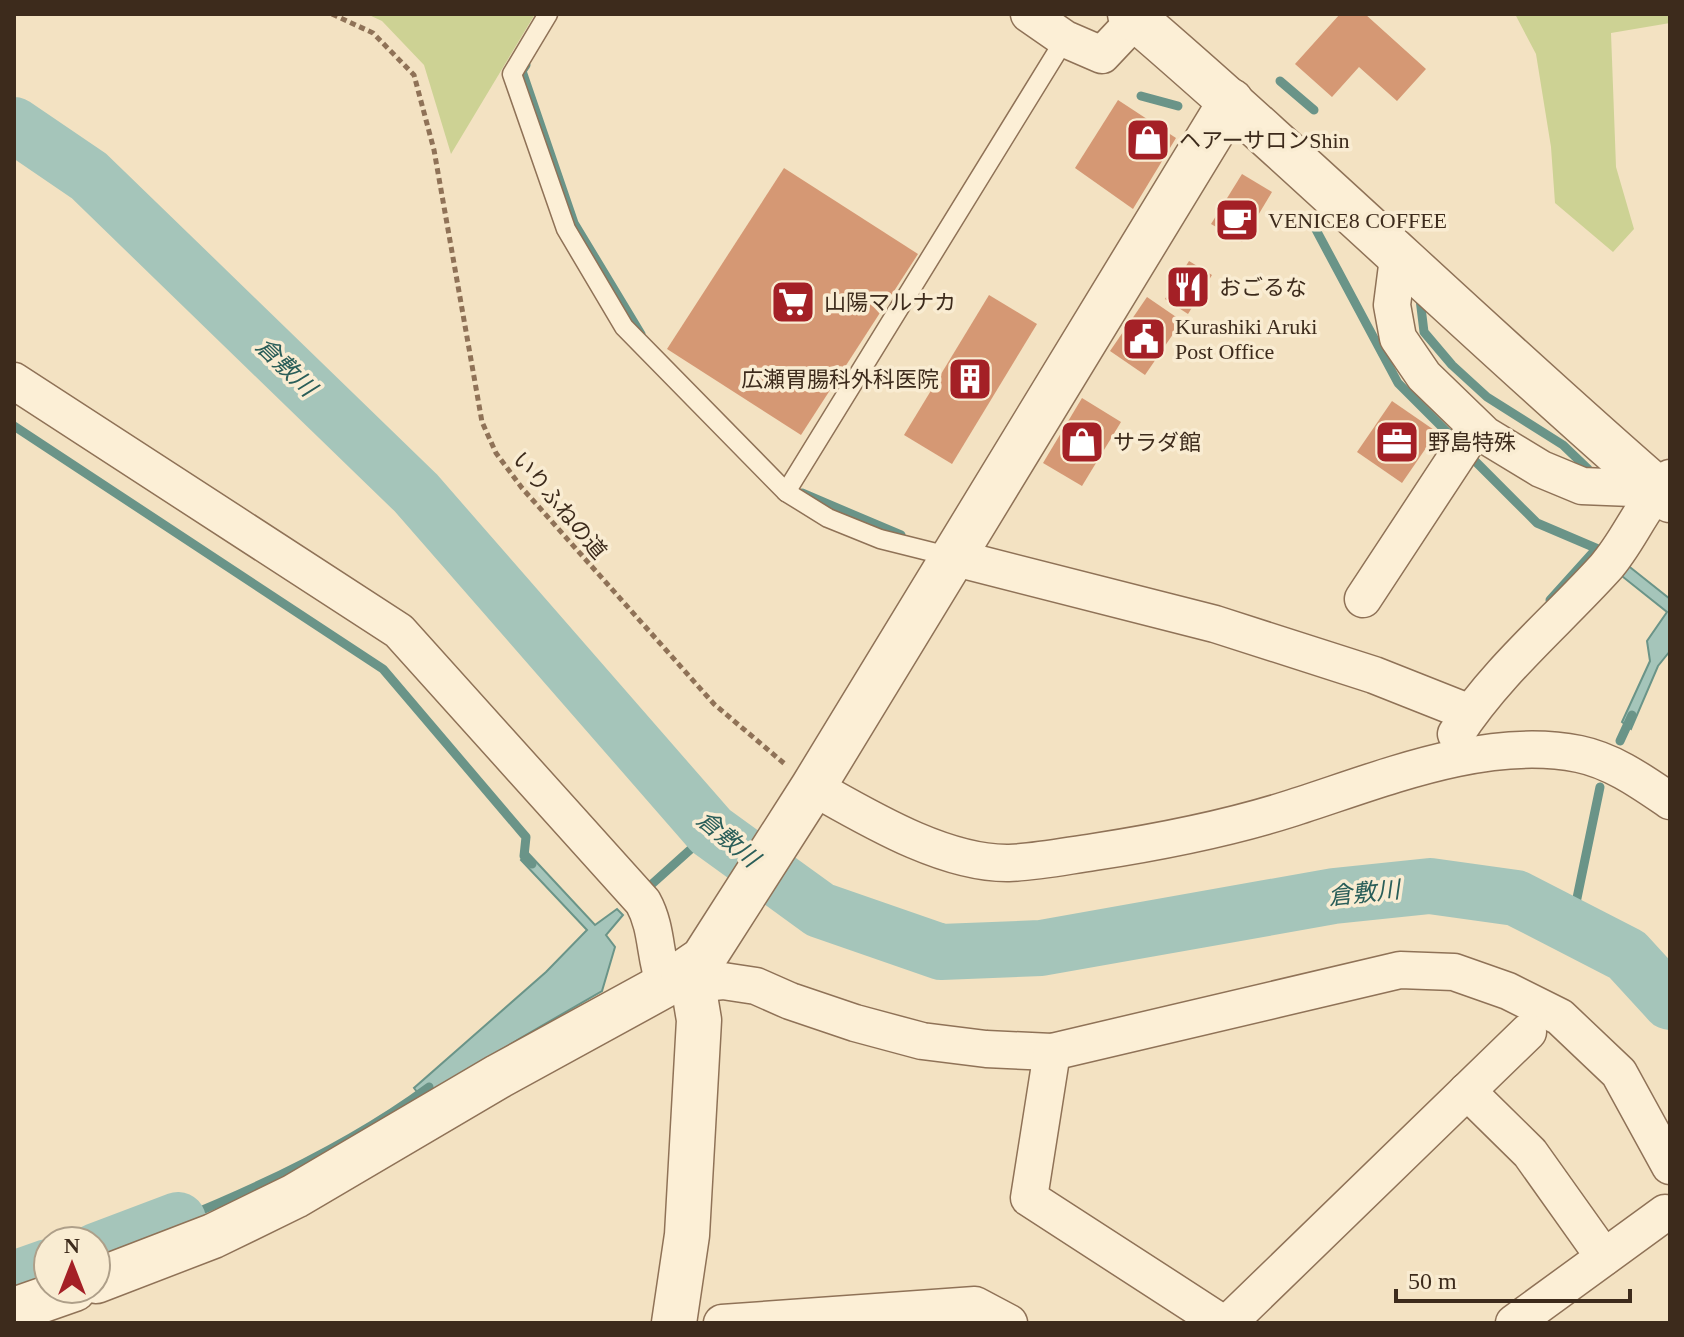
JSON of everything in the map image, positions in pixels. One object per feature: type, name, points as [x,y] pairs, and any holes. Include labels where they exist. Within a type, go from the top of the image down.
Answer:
[{"type":"street","points":[[1029,14],[1065,39],[1102,55],[1133,16],[1231,101],[1398,258],[1666,489]]},
{"type":"street","points":[[112,1275],[213,1236],[295,1196],[499,1076],[688,973],[808,793],[1231,101]]},
{"type":"street","points":[[1398,258],[1392,305],[1398,338],[1466,442]]},
{"type":"street","points":[[14,381],[399,631],[643,902],[656,930],[659,968],[756,986],[790,1001],[922,1041],[986,1049],[1052,1052],[1400,970],[1454,972],[1508,991],[1560,1017],[1619,1073],[1670,1166]]},
{"type":"street","points":[[1363,599],[1466,442],[1485,435],[1541,469],[1582,486],[1666,489]]},
{"type":"street","points":[[1437,764],[1470,713],[1500,677],[1606,566],[1666,489]]},
{"type":"street","points":[[952,557],[1215,624],[1374,675],[1470,713]]},
{"type":"street","points":[[808,793],[886,829],[953,854],[1008,863],[1151,843],[1286,810],[1390,775],[1486,753],[1533,751],[1579,754],[1627,772],[1670,801]]},
{"type":"street","points":[[674,1323],[687,1235],[699,1020],[688,973]]},
{"type":"street","points":[[1052,1052],[1029,1198],[1225,1323],[1528,1032]]},
{"type":"street","points":[[1467,1091],[1530,1153],[1604,1257]]},
{"type":"street","points":[[1514,1323],[1665,1213]]},
{"type":"street","points":[[722,1323],[975,1305],[1009,1323]]},
{"type":"lane","points":[[548,14],[512,74],[566,229],[624,327],[786,492],[828,518],[880,539],[952,557]]},
{"type":"lane","points":[[786,492],[1065,39]]},
{"type":"path","name":"いりふねの道","points":[[332,14],[373,33],[414,75],[434,150],[482,422],[496,453],[522,488],[714,704],[808,793]]},
{"type":"green space","points":[[367,14],[535,14],[451,154],[424,65],[382,21]]},
{"type":"green space","points":[[1515,14],[1670,14],[1670,23],[1611,33],[1616,167],[1634,229],[1613,252],[1555,203],[1551,147],[1536,54]]},
{"type":"water","points":[[1626,564],[1670,599],[1670,651],[1658,666],[1631,729],[1622,722],[1650,661],[1647,641],[1667,612],[1618,573]]},
{"type":"water","points":[[528,853],[595,925],[617,909],[623,915],[606,935],[615,947],[602,991],[423,1100],[414,1088],[546,972],[587,930],[521,860]]},
{"type":"building","points":[[1340,14],[1365,14],[1426,69],[1397,101],[1359,67],[1332,97],[1295,64]]},
{"type":"building","points":[[1118,100],[1176,138],[1133,209],[1075,168]]},
{"type":"building","name":"山陽マルナカ","points":[[784,168],[918,254],[801,435],[667,349]]},
{"type":"building","points":[[1242,174],[1272,192],[1242,242],[1211,224]]},
{"type":"building","name":"おごるな","points":[[1189,261],[1212,275],[1188,314],[1165,299]]},
{"type":"building","name":"広瀬胃腸科外科医院","points":[[989,295],[1037,324],[952,464],[904,435]]},
{"type":"building","points":[[1147,297],[1182,321],[1145,375],[1110,351]]},
{"type":"building","name":"サラダ館","points":[[1082,398],[1121,422],[1082,486],[1043,463]]},
{"type":"building","name":"野島特殊","points":[[1392,401],[1437,432],[1402,483],[1357,452]]},
{"type":"waterway","points":[[526,65],[522,71],[574,223],[641,334]]},
{"type":"waterway","points":[[1280,81],[1314,110]]},
{"type":"waterway","points":[[1141,96],[1178,106]]},
{"type":"waterway","name":"倉敷川","points":[[14,125],[89,176],[416,493],[711,831],[820,910],[941,952],[1041,948],[1334,896],[1430,886],[1516,898],[1627,955],[1670,1002]]},
{"type":"waterway","points":[[1314,226],[1398,383],[1457,442]]},
{"type":"waterway","points":[[1420,299],[1424,332],[1452,365],[1487,397],[1563,445],[1588,469]]},
{"type":"waterway","points":[[14,426],[383,669],[526,837],[524,856],[532,864]]},
{"type":"waterway","points":[[1467,453],[1537,523],[1598,549]]},
{"type":"waterway","points":[[802,493],[901,535]]},
{"type":"waterway","points":[[1550,600],[1596,549]]},
{"type":"waterway","points":[[1620,741],[1632,715]]},
{"type":"waterway","points":[[1571,927],[1600,787]]},
{"type":"waterway","points":[[652,884],[711,831]]},
{"type":"waterway","points":[[178,1220],[308,1161],[370,1126],[429,1087]]},
{"type":"waterway","points":[[112,1245],[178,1220]]},
{"type":"waterway","points":[[14,1279],[32,1273]]},
{"type":"place","name":"ヘアーサロンShin","points":[[1148,140]]},
{"type":"place","name":"VENICE8 COFFEE","points":[[1237,220]]},
{"type":"place","name":"おごるな","points":[[1188,287]]},
{"type":"place","name":"山陽マルナカ","points":[[793,302]]},
{"type":"place","name":"Kurashiki Aruki Post Office","points":[[1144,339]]},
{"type":"place","name":"広瀬胃腸科外科医院","points":[[970,379]]},
{"type":"place","name":"サラダ館","points":[[1082,442]]},
{"type":"place","name":"野島特殊","points":[[1397,442]]}]
